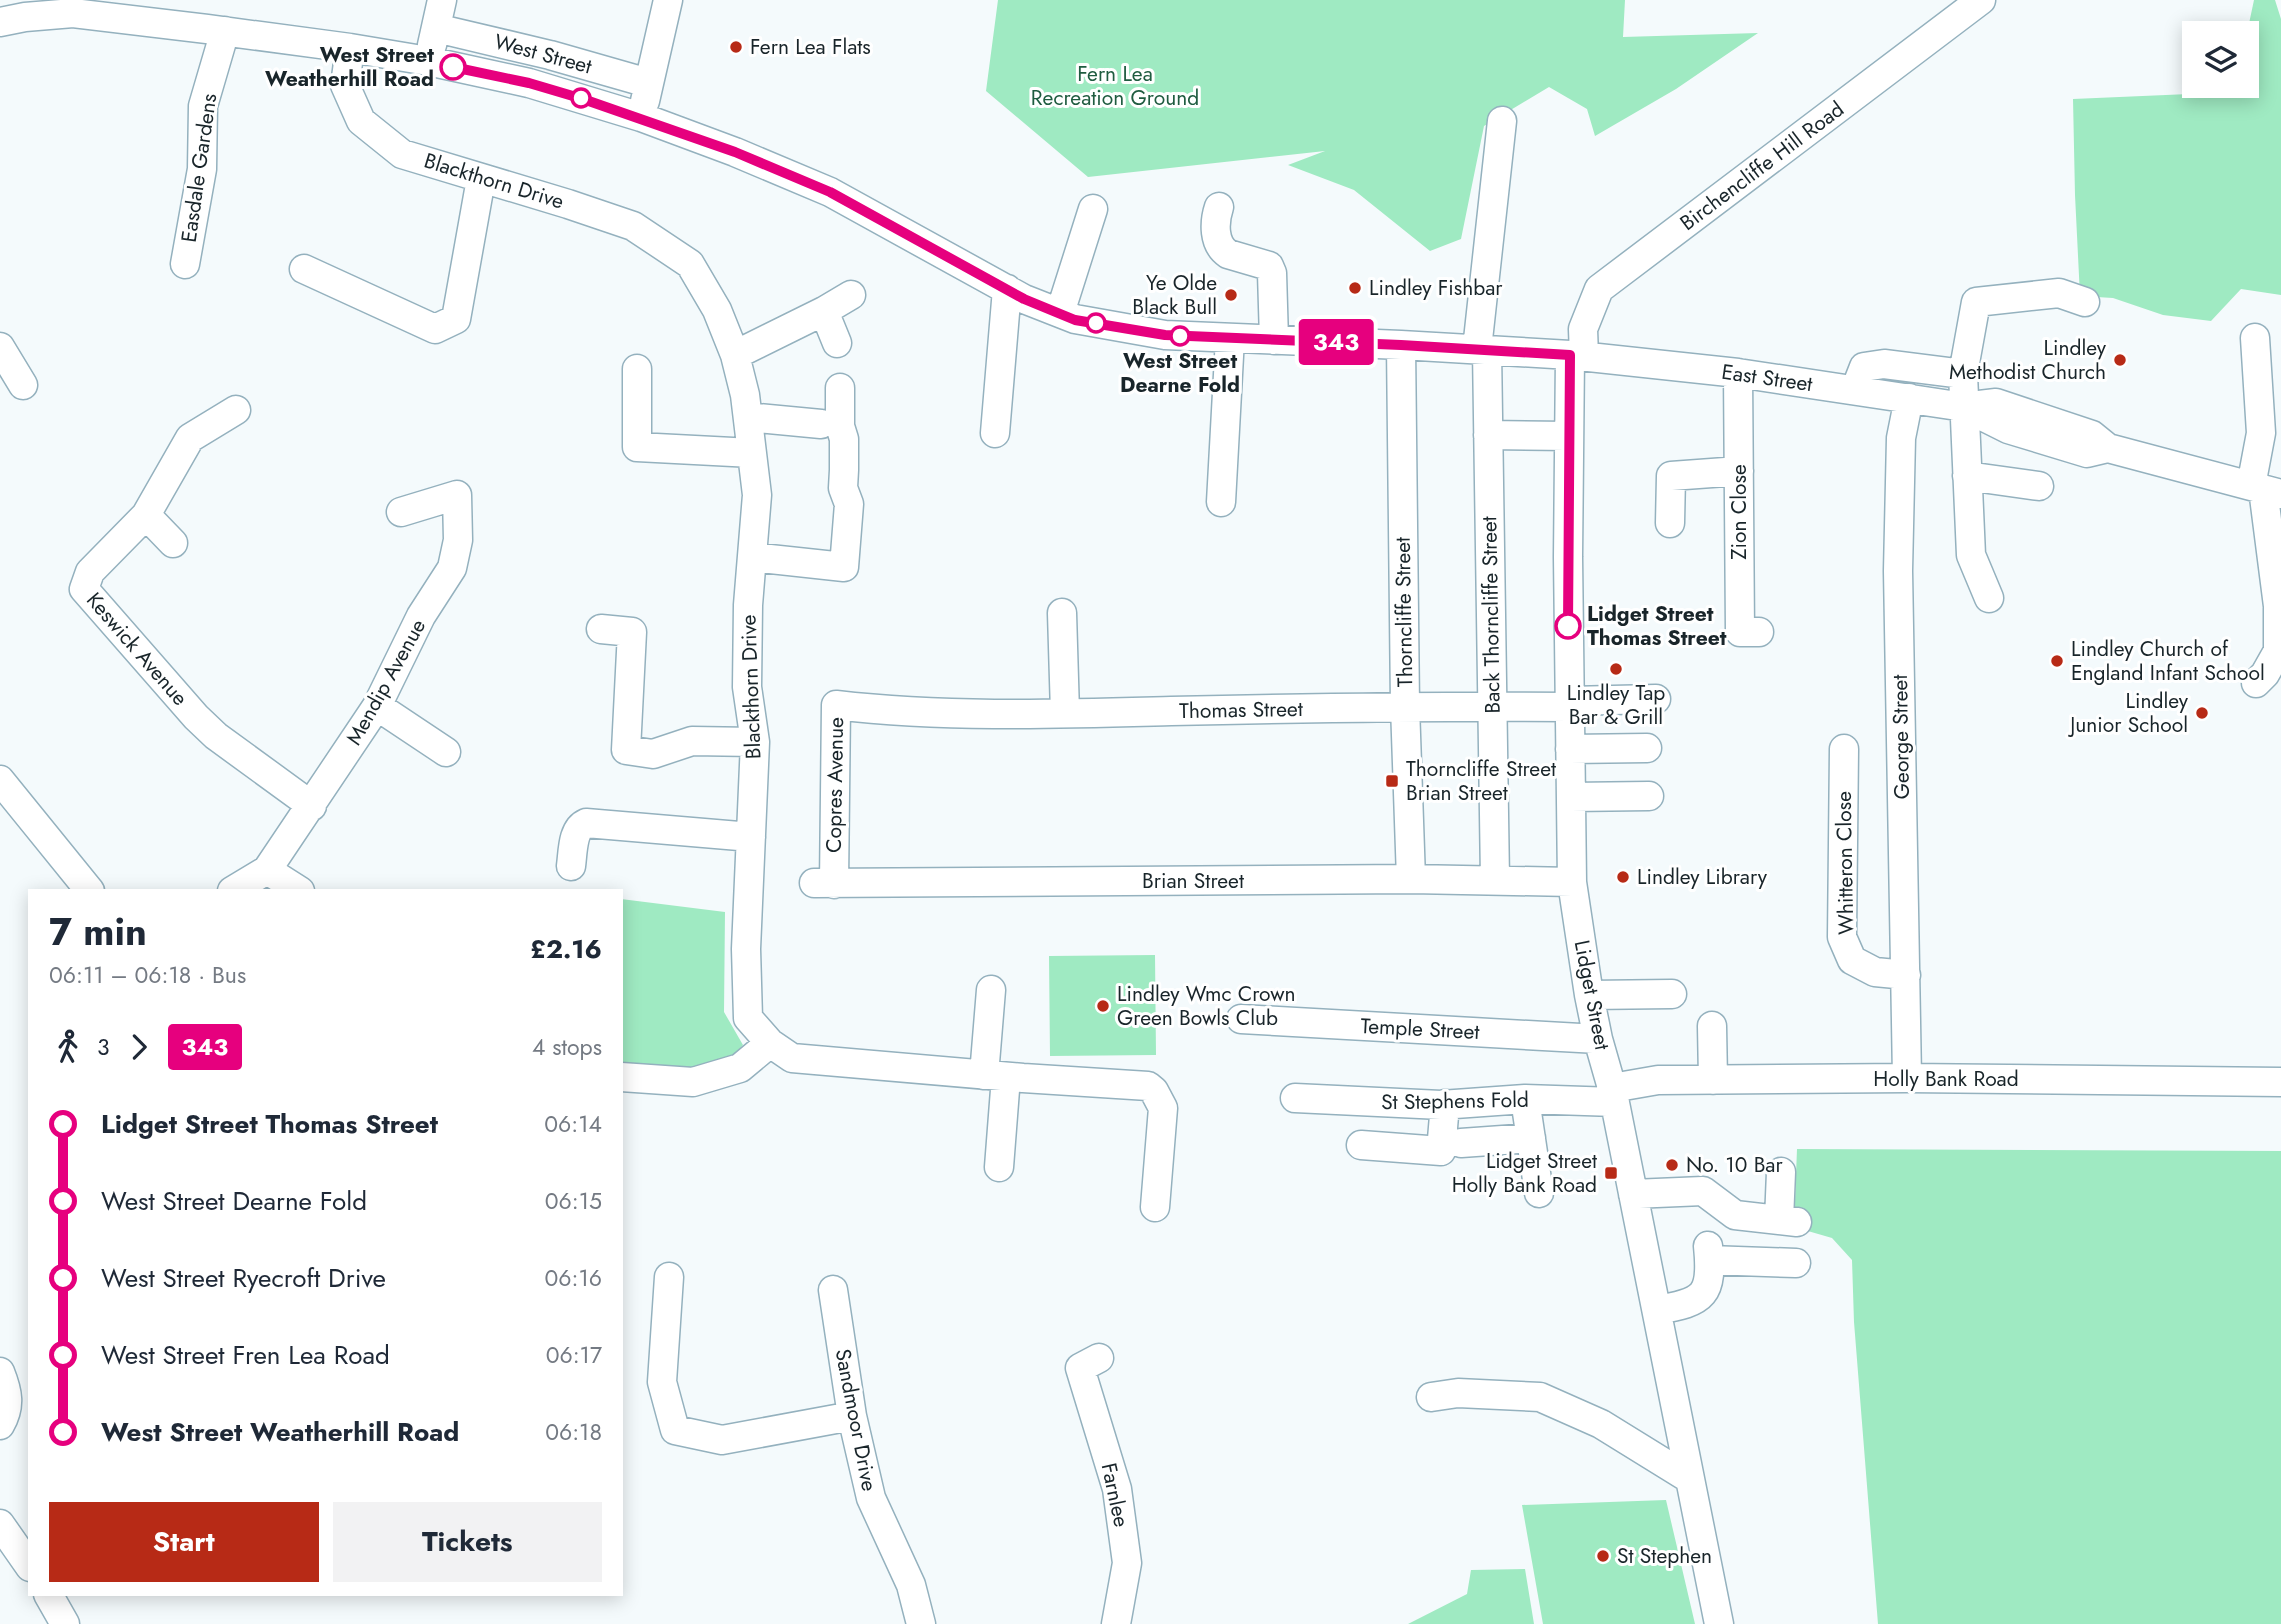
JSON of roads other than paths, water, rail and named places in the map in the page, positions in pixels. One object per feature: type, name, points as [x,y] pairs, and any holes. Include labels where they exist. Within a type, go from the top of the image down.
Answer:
[{"type":"street","points":[[428,61],[442,0]]},
{"type":"street","name":"Birchencliffe Hill Road","points":[[1577,356],[1583,329],[1599,289],[1981,0]]},
{"type":"street","points":[[641,117],[664,2]]},
{"type":"street","name":"West Street","points":[[16,13],[74,13],[350,48],[428,61],[529,83],[641,117],[735,152],[830,192],[1007,289],[1075,320],[1165,335],[1577,356]]},
{"type":"street","name":"West Street","points":[[436,28],[551,55],[649,83]]},
{"type":"street","name":"Easdale Gardens","points":[[185,264],[202,169],[203,106],[225,31]]},
{"type":"street","name":"Blackthorn Drive","points":[[350,48],[345,85],[361,121],[402,154],[633,226],[690,264],[717,310],[735,355],[745,395],[757,495],[748,605],[747,687],[755,742],[746,949],[748,1018],[771,1043],[792,1058],[1148,1086],[1154,1091],[1163,1108],[1155,1207]]},
{"type":"street","name":"Back Thorncliffe Street","points":[[1494,880],[1488,436],[1482,350],[1502,121]]},
{"type":"street","points":[[304,269],[435,329],[456,320],[481,179]]},
{"type":"street","points":[[1219,207],[1215,219],[1222,250],[1269,266],[1272,273],[1274,340]]},
{"type":"street","points":[[1060,313],[1093,209]]},
{"type":"street","points":[[995,433],[1007,289]]},
{"type":"street","points":[[1989,598],[1971,555],[1967,476],[1963,374],[1976,302],[2059,293],[2085,302]]},
{"type":"street","points":[[735,355],[851,295]]},
{"type":"street","points":[[824,311],[837,343]]},
{"type":"street","points":[[1222,502],[1230,338]]},
{"type":"street","points":[[2255,338],[2260,433],[2278,606],[2278,651],[2265,674],[2256,683]]},
{"type":"street","name":"Thorncliffe Street","points":[[1401,345],[1405,706],[1411,879]]},
{"type":"street","points":[[0,347],[23,385]]},
{"type":"street","name":"East Street","points":[[1577,356],[1738,373],[1964,407],[1996,403],[2092,435],[2108,448],[2265,490]]},
{"type":"street","name":"Lidget Street","points":[[1577,356],[1569,436],[1572,882],[1598,1039],[1614,1095],[1719,1624]]},
{"type":"street","points":[[1854,390],[1864,367],[1884,364],[1963,374]]},
{"type":"street","points":[[637,369],[636,447],[752,453]]},
{"type":"street","name":"Zion Close","points":[[1738,373],[1740,632],[1759,632]]},
{"type":"street","points":[[752,557],[844,567],[849,504],[843,488],[845,470],[844,439],[840,426],[840,388]]},
{"type":"street","name":"George Street","points":[[1907,1078],[1898,571],[1901,438],[1909,398]]},
{"type":"street","name":"Keswick Avenue","points":[[236,410],[190,438],[146,515],[90,572],[84,589],[196,717],[216,736],[312,806]]},
{"type":"street","points":[[748,417],[821,424]]},
{"type":"street","points":[[1488,436],[1569,436]]},
{"type":"street","points":[[1670,523],[1671,475],[1739,471]]},
{"type":"street","points":[[1967,476],[2039,486]]},
{"type":"street","name":"Mendip Avenue","points":[[235,889],[267,870],[312,806],[377,706],[421,616],[452,568],[458,540],[457,495],[401,512]]},
{"type":"street","points":[[146,515],[173,543]]},
{"type":"street","points":[[1062,613],[1065,713]]},
{"type":"street","points":[[601,629],[632,632],[626,750],[653,754],[692,741],[755,742]]},
{"type":"street","name":"Thomas Street","points":[[856,707],[913,711],[1065,713],[1492,706],[1656,699]]},
{"type":"street","name":"Copres Avenue","points":[[824,884],[836,705],[856,707]]},
{"type":"street","points":[[377,706],[446,752]]},
{"type":"street","points":[[1570,749],[1647,748]]},
{"type":"street","name":"Whitteron Close","points":[[1844,749],[1842,937],[1852,960],[1875,972],[1906,975]]},
{"type":"street","points":[[4,794],[88,889]]},
{"type":"street","points":[[1571,797],[1649,796]]},
{"type":"street","points":[[571,866],[576,832],[578,827],[586,822],[751,837]]},
{"type":"street","points":[[267,870],[297,889]]},
{"type":"street","name":"Brian Street","points":[[824,884],[1411,879],[1572,882]]},
{"type":"street","points":[[991,990],[999,1167]]},
{"type":"street","points":[[1590,995],[1672,994]]},
{"type":"street","name":"Temple Street","points":[[1241,1019],[1598,1039]]},
{"type":"street","points":[[1712,1026],[1713,1080]]},
{"type":"street","points":[[623,1077],[693,1082],[740,1068],[771,1043]]},
{"type":"street","name":"Holly Bank Road","points":[[1614,1095],[1658,1080],[1907,1078],[2281,1082]]},
{"type":"street","name":"St Stephens Fold","points":[[1295,1098],[1445,1104],[1614,1095]]},
{"type":"street","points":[[1525,1100],[1539,1193]]},
{"type":"street","points":[[1361,1145],[1441,1151],[1445,1104]]},
{"type":"street","points":[[1461,1143],[1531,1138]]},
{"type":"street","points":[[1633,1194],[1703,1191],[1735,1215],[1788,1221],[1781,1172]]},
{"type":"street","points":[[1657,1310],[1685,1305],[1703,1294],[1710,1278],[1708,1253],[1796,1263]]},
{"type":"street","points":[[669,1277],[662,1382],[675,1430],[722,1440],[852,1416]]},
{"type":"street","name":"Sandmoor Drive","points":[[833,1290],[852,1416],[872,1498],[911,1585],[920,1624]]},
{"type":"street","name":"Farnlee","points":[[1079,1366],[1117,1489],[1127,1563],[1116,1624]]},
{"type":"street","points":[[0,1372],[8,1394],[7,1413],[0,1425]]},
{"type":"street","points":[[1431,1397],[1458,1393],[1540,1397],[1601,1424],[1690,1479]]},
{"type":"street","points":[[0,1524],[28,1564]]},
{"type":"street","points":[[49,1596],[65,1624]]},
{"type":"place","name":"Fern Lea Flats","points":[[736,47]]},
{"type":"place","name":"West Street Weatherhill Road","points":[[453,67]]},
{"type":"place","name":"Lindley Fishbar","points":[[1355,288]]},
{"type":"place","name":"Ye Olde Black Bull","points":[[1231,295]]},
{"type":"place","name":"West Street Dearne Fold","points":[[1180,336]]},
{"type":"place","name":"Lindley Methodist Church","points":[[2120,360]]},
{"type":"place","name":"Lidget Street Thomas Street","points":[[1568,626]]},
{"type":"place","name":"Lindley Church of England Infant School","points":[[2057,661]]},
{"type":"place","name":"Lindley Tap Bar & Grill","points":[[1616,669]]},
{"type":"place","name":"Lindley Junior School","points":[[2202,713]]},
{"type":"place","name":"Thorncliffe Street Brian Street","points":[[1392,781]]},
{"type":"place","name":"Lindley Library","points":[[1623,877]]},
{"type":"place","name":"Lindley Wmc Crown Green Bowls Club","points":[[1103,1006]]},
{"type":"place","name":"No. 10 Bar","points":[[1672,1165]]},
{"type":"place","name":"Lidget Street Holly Bank Road","points":[[1611,1173]]},
{"type":"place","name":"St Stephen","points":[[1603,1556]]},
{"type":"park label","name":"Fern Lea Recreation Ground","points":[[1115,86]]}]
